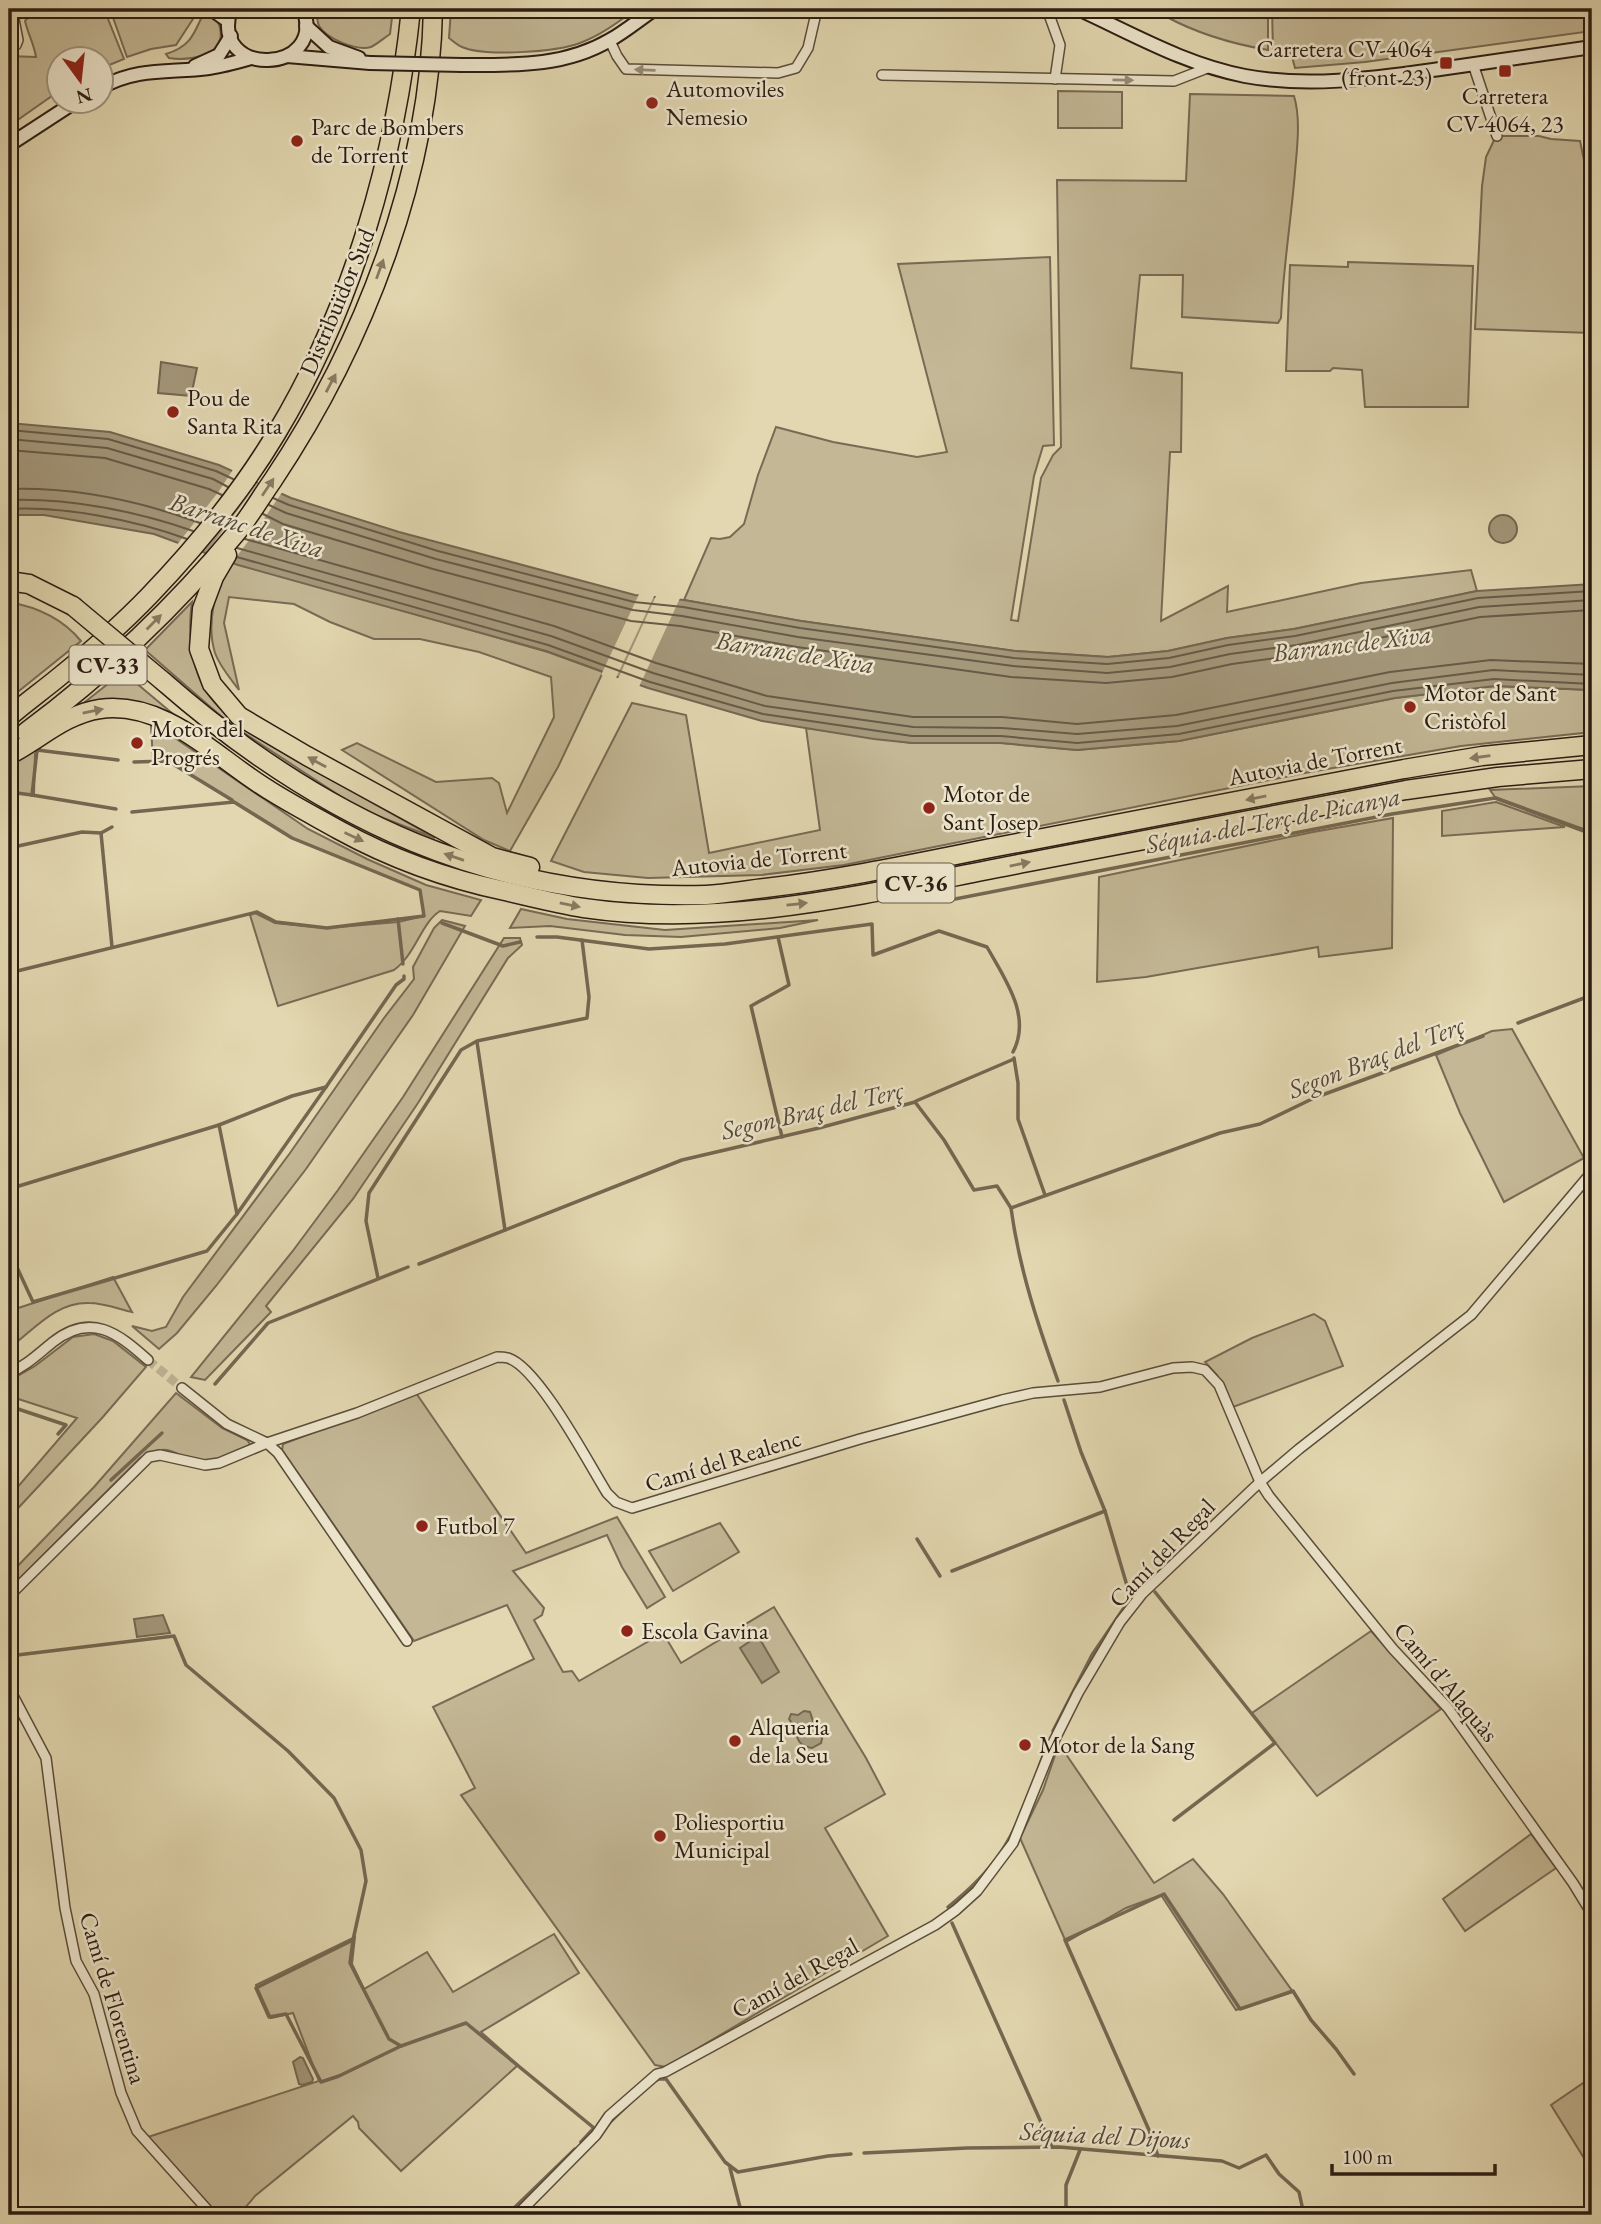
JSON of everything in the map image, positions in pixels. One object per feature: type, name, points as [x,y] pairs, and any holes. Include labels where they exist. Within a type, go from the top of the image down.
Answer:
[{"type":"highway","name":"Distribuïdor Sud","points":[[206,576],[232,547],[238,531],[298,442],[332,381],[361,320],[398,219],[414,157],[433,45],[433,9]]},
{"type":"highway","points":[[433,45],[443,9]]},
{"type":"highway","name":"Distribuïdor Sud","points":[[12,712],[94,647],[176,567],[220,514],[274,437],[334,316],[374,208],[402,90],[410,11]]},
{"type":"highway","points":[[206,576],[199,649],[212,684],[239,716],[318,763],[492,857],[584,881],[655,888],[811,883]]},
{"type":"highway","name":"CV-33","points":[[9,745],[71,699],[206,576]]},
{"type":"highway","points":[[9,581],[29,584],[70,610],[160,686],[205,734],[295,803]]},
{"type":"highway","points":[[9,591],[28,594],[70,610]]},
{"type":"highway","name":"Autovia de Torrent","points":[[160,686],[300,786],[407,840],[490,870],[584,889],[654,895],[710,895],[811,883],[1404,769],[1482,756],[1592,745]]},
{"type":"highway","name":"CV-36","points":[[9,755],[78,714],[100,709],[137,711],[183,730],[270,791],[295,803]]},
{"type":"highway","name":"Autovia de Torrent","points":[[295,803],[341,831],[400,859],[482,886],[584,908],[652,913],[714,913],[814,903],[1406,790],[1498,777],[1592,769]]},
{"type":"street","points":[[9,48],[16,45],[18,40],[12,9]]},
{"type":"street","points":[[211,9],[230,15],[231,36],[243,53],[263,61],[287,57],[370,63],[462,65],[548,63],[581,54],[610,41],[655,9]]},
{"type":"street","points":[[287,57],[303,38],[306,26],[303,9]]},
{"type":"street","points":[[610,41],[626,69],[778,73],[796,68],[808,48],[817,9]]},
{"type":"street","points":[[1047,9],[1060,46],[1055,79]]},
{"type":"street","points":[[1082,10],[1173,55],[1210,67],[1270,79],[1323,82],[1373,79],[1592,47]]},
{"type":"street","points":[[306,26],[329,47],[370,63]]},
{"type":"street","points":[[187,70],[219,55],[231,36]]},
{"type":"street","points":[[116,81],[140,73],[165,69],[211,68],[251,58]]},
{"type":"street","points":[[1473,64],[1497,136]]},
{"type":"street","points":[[882,75],[1174,81],[1210,67]]},
{"type":"street","points":[[9,145],[54,116]]},
{"type":"street","name":"Camí del Regal","points":[[517,2215],[596,2135],[610,2116],[657,2074],[935,1925],[977,1891],[1013,1843],[1054,1741],[1078,1693],[1120,1622],[1142,1594],[1260,1482],[1472,1315],[1592,1171]]},
{"type":"street","points":[[9,1373],[30,1362],[64,1335],[87,1327],[109,1331],[124,1339],[148,1360]]},
{"type":"street","name":"Camí del Realenc","points":[[267,1443],[357,1413],[497,1357],[509,1358],[529,1374],[558,1414],[607,1493],[616,1502],[632,1508],[860,1439],[1002,1400],[1033,1393],[1100,1387],[1173,1368],[1192,1367],[1205,1370],[1219,1385],[1260,1482]]},
{"type":"street","points":[[181,1388],[227,1424],[267,1443],[278,1453],[407,1641]]},
{"type":"street","points":[[9,1597],[149,1457],[160,1455],[205,1465],[237,1458],[267,1443]]},
{"type":"street","name":"Camí d'Alaquàs","points":[[1260,1482],[1393,1649],[1448,1708],[1573,1883],[1592,1914]]},
{"type":"street","name":"Camí de Florentina","points":[[9,1688],[46,1758],[64,1897],[76,1961],[94,1994],[121,2093],[137,2131],[212,2215]]},
{"type":"shaded area","points":[[29,9],[104,9],[124,59],[116,62],[116,46],[46,46],[46,100],[9,126],[9,56],[36,57],[25,21],[30,15]]},
{"type":"shaded area","points":[[110,9],[190,9],[194,13],[176,45],[127,57]]},
{"type":"shaded area","points":[[315,9],[393,9],[390,34],[371,47],[350,46],[323,31]]},
{"type":"shaded area","points":[[451,9],[635,9],[609,28],[580,43],[555,49],[503,53],[473,50],[460,46],[449,38]]},
{"type":"shaded area","points":[[1164,9],[1268,9],[1268,50],[1189,28],[1165,16]]},
{"type":"shaded area","points":[[1272,9],[1592,9],[1592,31],[1365,62],[1295,68],[1291,53],[1273,50]]},
{"type":"shaded area","points":[[205,10],[216,19],[221,32],[214,50],[193,58],[169,58],[166,54],[182,47],[191,38]]},
{"type":"shaded area","points":[[1058,91],[1122,92],[1122,128],[1058,128]]},
{"type":"shaded area","points":[[1190,94],[1294,96],[1297,143],[1281,318],[1278,323],[1182,317],[1183,275],[1140,275],[1131,368],[1182,373],[1181,452],[1170,452],[1161,621],[1228,586],[1227,612],[1361,583],[1471,570],[1477,591],[1294,629],[1227,638],[1168,651],[1108,657],[1015,651],[801,621],[684,600],[711,538],[730,537],[744,524],[776,427],[833,442],[917,457],[947,452],[898,264],[1050,257],[1054,445],[1043,446],[1034,476],[1011,620],[1018,621],[1041,478],[1053,455],[1061,447],[1057,180],[1186,181]]},
{"type":"shaded area","points":[[1496,136],[1539,136],[1580,141],[1589,184],[1592,185],[1592,333],[1475,329],[1482,186],[1486,157]]},
{"type":"shaded area","points":[[1348,262],[1473,266],[1468,407],[1365,407],[1362,370],[1333,368],[1330,371],[1286,371],[1290,265],[1348,267]]},
{"type":"shaded area","points":[[231,562],[548,652],[603,672],[558,767],[510,851],[484,840],[342,750],[357,743],[436,782],[492,778],[499,783],[507,813],[554,717],[551,677],[479,652],[420,639],[374,639],[294,604],[229,597],[224,623],[239,690],[217,658],[211,630],[220,582]]},
{"type":"shaded area","points":[[9,602],[49,615],[66,626],[81,641],[9,699]]},
{"type":"shaded area","points":[[192,602],[190,633],[195,666],[203,686],[225,713],[257,737],[435,838],[360,809],[230,724],[145,650]]},
{"type":"shaded area","points":[[123,672],[185,724],[76,709]]},
{"type":"shaded area","points":[[1495,686],[1592,690],[1592,732],[1461,746],[1310,772],[844,865],[761,875],[648,878],[584,872],[551,861],[632,703],[686,715],[709,853],[820,830],[806,728],[912,743],[1001,743],[1077,750],[1179,741],[1395,698]]},
{"type":"shaded area","points":[[151,726],[172,736],[308,829],[426,885],[481,900],[471,916],[440,911],[433,916],[408,956],[394,970],[278,1006],[250,915],[255,913],[275,923],[326,928],[398,922],[424,916],[420,890],[292,838],[167,760],[153,761]]},
{"type":"shaded area","points":[[39,744],[40,750],[35,754],[34,796],[9,791],[9,765]]},
{"type":"shaded area","points":[[1592,786],[1592,832],[1495,797],[1490,790]]},
{"type":"shaded area","points":[[1496,802],[1565,827],[1442,836],[1442,811]]},
{"type":"shaded area","points":[[1393,818],[1392,948],[1319,957],[1318,947],[1146,977],[1097,982],[1099,877]]},
{"type":"shaded area","points":[[521,909],[567,919],[665,930],[818,920],[780,928],[681,937],[625,935],[550,926],[510,928]]},
{"type":"shaded area","points":[[442,920],[465,926],[413,1015],[306,1169],[216,1286],[177,1333],[159,1349],[132,1326],[152,1331],[166,1327],[183,1297],[414,979],[413,967],[434,928]]},
{"type":"shaded area","points":[[504,938],[520,938],[522,945],[508,958],[418,1103],[353,1199],[266,1306],[271,1312],[205,1380],[191,1377],[292,1252],[338,1190],[403,1097]]},
{"type":"shaded area","points":[[1512,1029],[1584,1158],[1504,1202],[1460,1113],[1436,1055],[1492,1031]]},
{"type":"shaded area","points":[[113,1277],[132,1312],[94,1303],[66,1307],[46,1318],[9,1348],[9,1311]]},
{"type":"shaded area","points":[[1314,1314],[1325,1321],[1343,1366],[1233,1407],[1217,1375],[1205,1362],[1252,1338]]},
{"type":"shaded area","points":[[94,1334],[113,1341],[146,1367],[9,1518],[9,1497],[77,1418],[9,1396],[9,1381],[35,1366],[73,1337]]},
{"type":"shaded area","points":[[176,1393],[222,1428],[250,1444],[246,1449],[208,1461],[193,1460],[168,1450],[152,1452],[140,1458],[9,1589],[9,1575],[94,1487]]},
{"type":"shaded area","name":"Poliesportiu Municipal","points":[[416,1393],[526,1553],[617,1517],[665,1597],[647,1608],[622,1567],[607,1535],[513,1571],[544,1608],[542,1615],[534,1620],[563,1672],[572,1671],[579,1681],[663,1633],[681,1663],[774,1607],[885,1794],[825,1828],[888,1936],[666,2067],[655,2065],[461,1795],[475,1788],[433,1707],[534,1659],[507,1605],[414,1641],[282,1450],[283,1444]]},
{"type":"shaded area","points":[[720,1523],[739,1552],[673,1591],[649,1551]]},
{"type":"shaded area","points":[[1371,1631],[1441,1709],[1317,1796],[1252,1713]]},
{"type":"shaded area","points":[[1059,1744],[1154,1883],[1193,1859],[1223,1894],[1293,1992],[1236,2010],[1161,1895],[1126,1908],[1066,1942],[1020,1838],[1043,1790]]},
{"type":"shaded area","points":[[1531,1834],[1556,1868],[1465,1931],[1443,1899]]},
{"type":"shaded area","points":[[554,1934],[579,1973],[481,2032],[518,2065],[401,2171],[359,2128],[353,2116],[255,2196],[243,2209],[217,2215],[148,2137],[319,2081],[293,2013],[271,2018],[256,1985],[355,1937],[352,1964],[364,1989],[427,1952],[453,1992]]},
{"type":"shaded area","points":[[1592,2077],[1592,2171],[1551,2105]]},
{"type":"water","points":[[161,362],[197,368],[191,396],[158,393]]},
{"type":"water","name":"Barranc de Xiva","points":[[9,423],[110,432],[219,465],[291,498],[399,532],[635,595],[684,600],[801,621],[1015,651],[1108,657],[1168,651],[1227,638],[1294,629],[1477,591],[1592,584],[1592,690],[1495,686],[1395,698],[1179,741],[1077,750],[1001,743],[912,743],[762,721],[648,688],[546,651],[238,565],[154,534],[44,515],[9,515]]},
{"type":"water","points":[[1503,515],[1513,519],[1517,529],[1513,539],[1503,543],[1493,539],[1489,529],[1493,519]]},
{"type":"water","points":[[163,1615],[170,1633],[137,1637],[134,1619]]},
{"type":"water","points":[[758,1636],[779,1672],[762,1683],[740,1648]]},
{"type":"water","points":[[804,1711],[810,1712],[823,1735],[821,1743],[812,1748],[799,1741],[789,1719],[791,1714],[798,1715]]},
{"type":"water","points":[[300,2057],[313,2079],[312,2082],[302,2085],[299,2084],[293,2062]]},
{"type":"pier","points":[[234,468],[257,479],[199,554],[176,546],[219,491]]},
{"type":"pier","points":[[260,480],[283,491],[250,539],[230,565],[204,556]]},
{"type":"pier","points":[[640,592],[655,594],[615,680],[601,675]]},
{"type":"pier","points":[[657,594],[681,596],[638,689],[617,681]]},
{"type":"waterway","points":[[9,792],[32,795],[37,750],[118,760]]},
{"type":"waterway","points":[[134,762],[168,761],[232,800]]},
{"type":"waterway","points":[[32,795],[116,809]]},
{"type":"waterway","name":"Séquia del Terç de Picanya","points":[[955,899],[1392,814],[1495,798],[1592,834]]},
{"type":"waterway","points":[[9,973],[257,912],[276,922],[327,928],[424,916],[420,890],[292,838],[234,802],[132,812]]},
{"type":"waterway","name":"Séquia del Terç de Picanya","points":[[9,848],[82,832],[101,833],[112,827]]},
{"type":"waterway","points":[[101,833],[112,947]]},
{"type":"waterway","points":[[398,919],[403,964]]},
{"type":"waterway","name":"Séquia del Terç de Picanya","points":[[442,923],[503,946],[520,942]]},
{"type":"waterway","name":"Séquia del Terç de Picanya","points":[[537,937],[557,937],[649,949],[725,944],[872,924],[873,955],[939,931],[987,947],[1008,985],[1018,1011],[1018,1038],[1013,1052]]},
{"type":"waterway","points":[[778,937],[789,985],[751,1006],[782,1137]]},
{"type":"waterway","points":[[378,1278],[366,1221],[369,1193],[461,1050],[477,1041],[587,1018],[589,997],[582,940]]},
{"type":"waterway","points":[[9,1189],[219,1125],[292,1096],[326,1087],[404,976]]},
{"type":"waterway","name":"Segon Braç del Terç","points":[[1518,1023],[1592,995]]},
{"type":"waterway","name":"Segon Braç del Terç","points":[[419,1264],[682,1160],[915,1102],[944,1140],[974,1190],[997,1186],[1011,1208],[1220,1133],[1260,1124],[1314,1098],[1483,1036]]},
{"type":"waterway","points":[[477,1042],[505,1230]]},
{"type":"waterway","points":[[1014,1058],[1018,1083],[1018,1119],[1045,1195]]},
{"type":"waterway","points":[[916,1101],[1014,1059]]},
{"type":"waterway","points":[[237,1214],[326,1087]]},
{"type":"waterway","points":[[9,1250],[33,1302],[207,1251],[237,1214],[219,1125]]},
{"type":"waterway","points":[[1011,1208],[1024,1274],[1058,1381]]},
{"type":"waterway","name":"Segon Braç del Terç","points":[[215,1384],[268,1323],[408,1267]]},
{"type":"waterway","points":[[1064,1400],[1105,1511],[1128,1589],[1133,1590]]},
{"type":"waterway","name":"Segon Braç del Terç","points":[[9,1406],[66,1425],[58,1434]]},
{"type":"waterway","name":"Segon Braç del Terç","points":[[111,1480],[162,1433]]},
{"type":"waterway","points":[[952,1571],[1105,1511]]},
{"type":"waterway","points":[[917,1539],[940,1576]]},
{"type":"waterway","points":[[1053,1731],[1092,1655],[1130,1599],[1128,1590]]},
{"type":"waterway","points":[[1155,1592],[1275,1743],[1174,1820]]},
{"type":"waterway","points":[[9,1656],[174,1636],[186,1665],[288,1751],[334,1798],[361,1850],[366,1881],[353,1940],[256,1988],[269,2017],[286,2014],[321,2082],[401,2046],[466,2023],[594,2128],[581,2142]]},
{"type":"waterway","points":[[948,1907],[983,1875],[1008,1840],[1047,1746]]},
{"type":"waterway","points":[[1158,2156],[1065,1940],[1164,1894],[1240,2009],[1293,1991],[1311,2020],[1354,2074]]},
{"type":"waterway","points":[[952,1923],[1052,2147]]},
{"type":"waterway","points":[[353,1940],[350,1963],[389,2039],[401,2046]]},
{"type":"waterway","name":"Séquia del Dijous","points":[[653,2082],[666,2079],[725,2162],[738,2172],[851,2154]]},
{"type":"waterway","points":[[607,2125],[632,2101]]},
{"type":"waterway","name":"Séquia del Dijous","points":[[864,2153],[1059,2147],[1222,2161],[1239,2168],[1266,2155],[1279,2174],[1299,2192],[1304,2215]]},
{"type":"waterway","points":[[507,2215],[575,2149]]},
{"type":"waterway","points":[[1066,2215],[1066,2185],[1080,2150]]},
{"type":"waterway","points":[[730,2168],[742,2215]]},
{"type":"tunnel","points":[[148,1360],[182,1388]]},
{"type":"place","name":"Carretera CV-4064 (front 23)","points":[[1446,63]]},
{"type":"place","name":"Carretera CV-4064, 23","points":[[1505,71]]},
{"type":"place","name":"Automoviles Nemesio","points":[[652,103]]},
{"type":"place","name":"Parc de Bombers de Torrent","points":[[297,141]]},
{"type":"place","name":"Pou de Santa Rita","points":[[173,412]]},
{"type":"place","name":"Motor de Sant Cristòfol","points":[[1410,707]]},
{"type":"place","name":"Motor del Progrés","points":[[137,743]]},
{"type":"place","name":"Motor de Sant Josep","points":[[929,808]]},
{"type":"place","name":"Futbol 7","points":[[422,1526]]},
{"type":"place","name":"Escola Gavina","points":[[627,1631]]},
{"type":"place","name":"Alqueria de la Seu","points":[[735,1741]]},
{"type":"place","name":"Motor de la Sang","points":[[1025,1745]]},
{"type":"place","name":"Poliesportiu Municipal","points":[[660,1836]]}]
